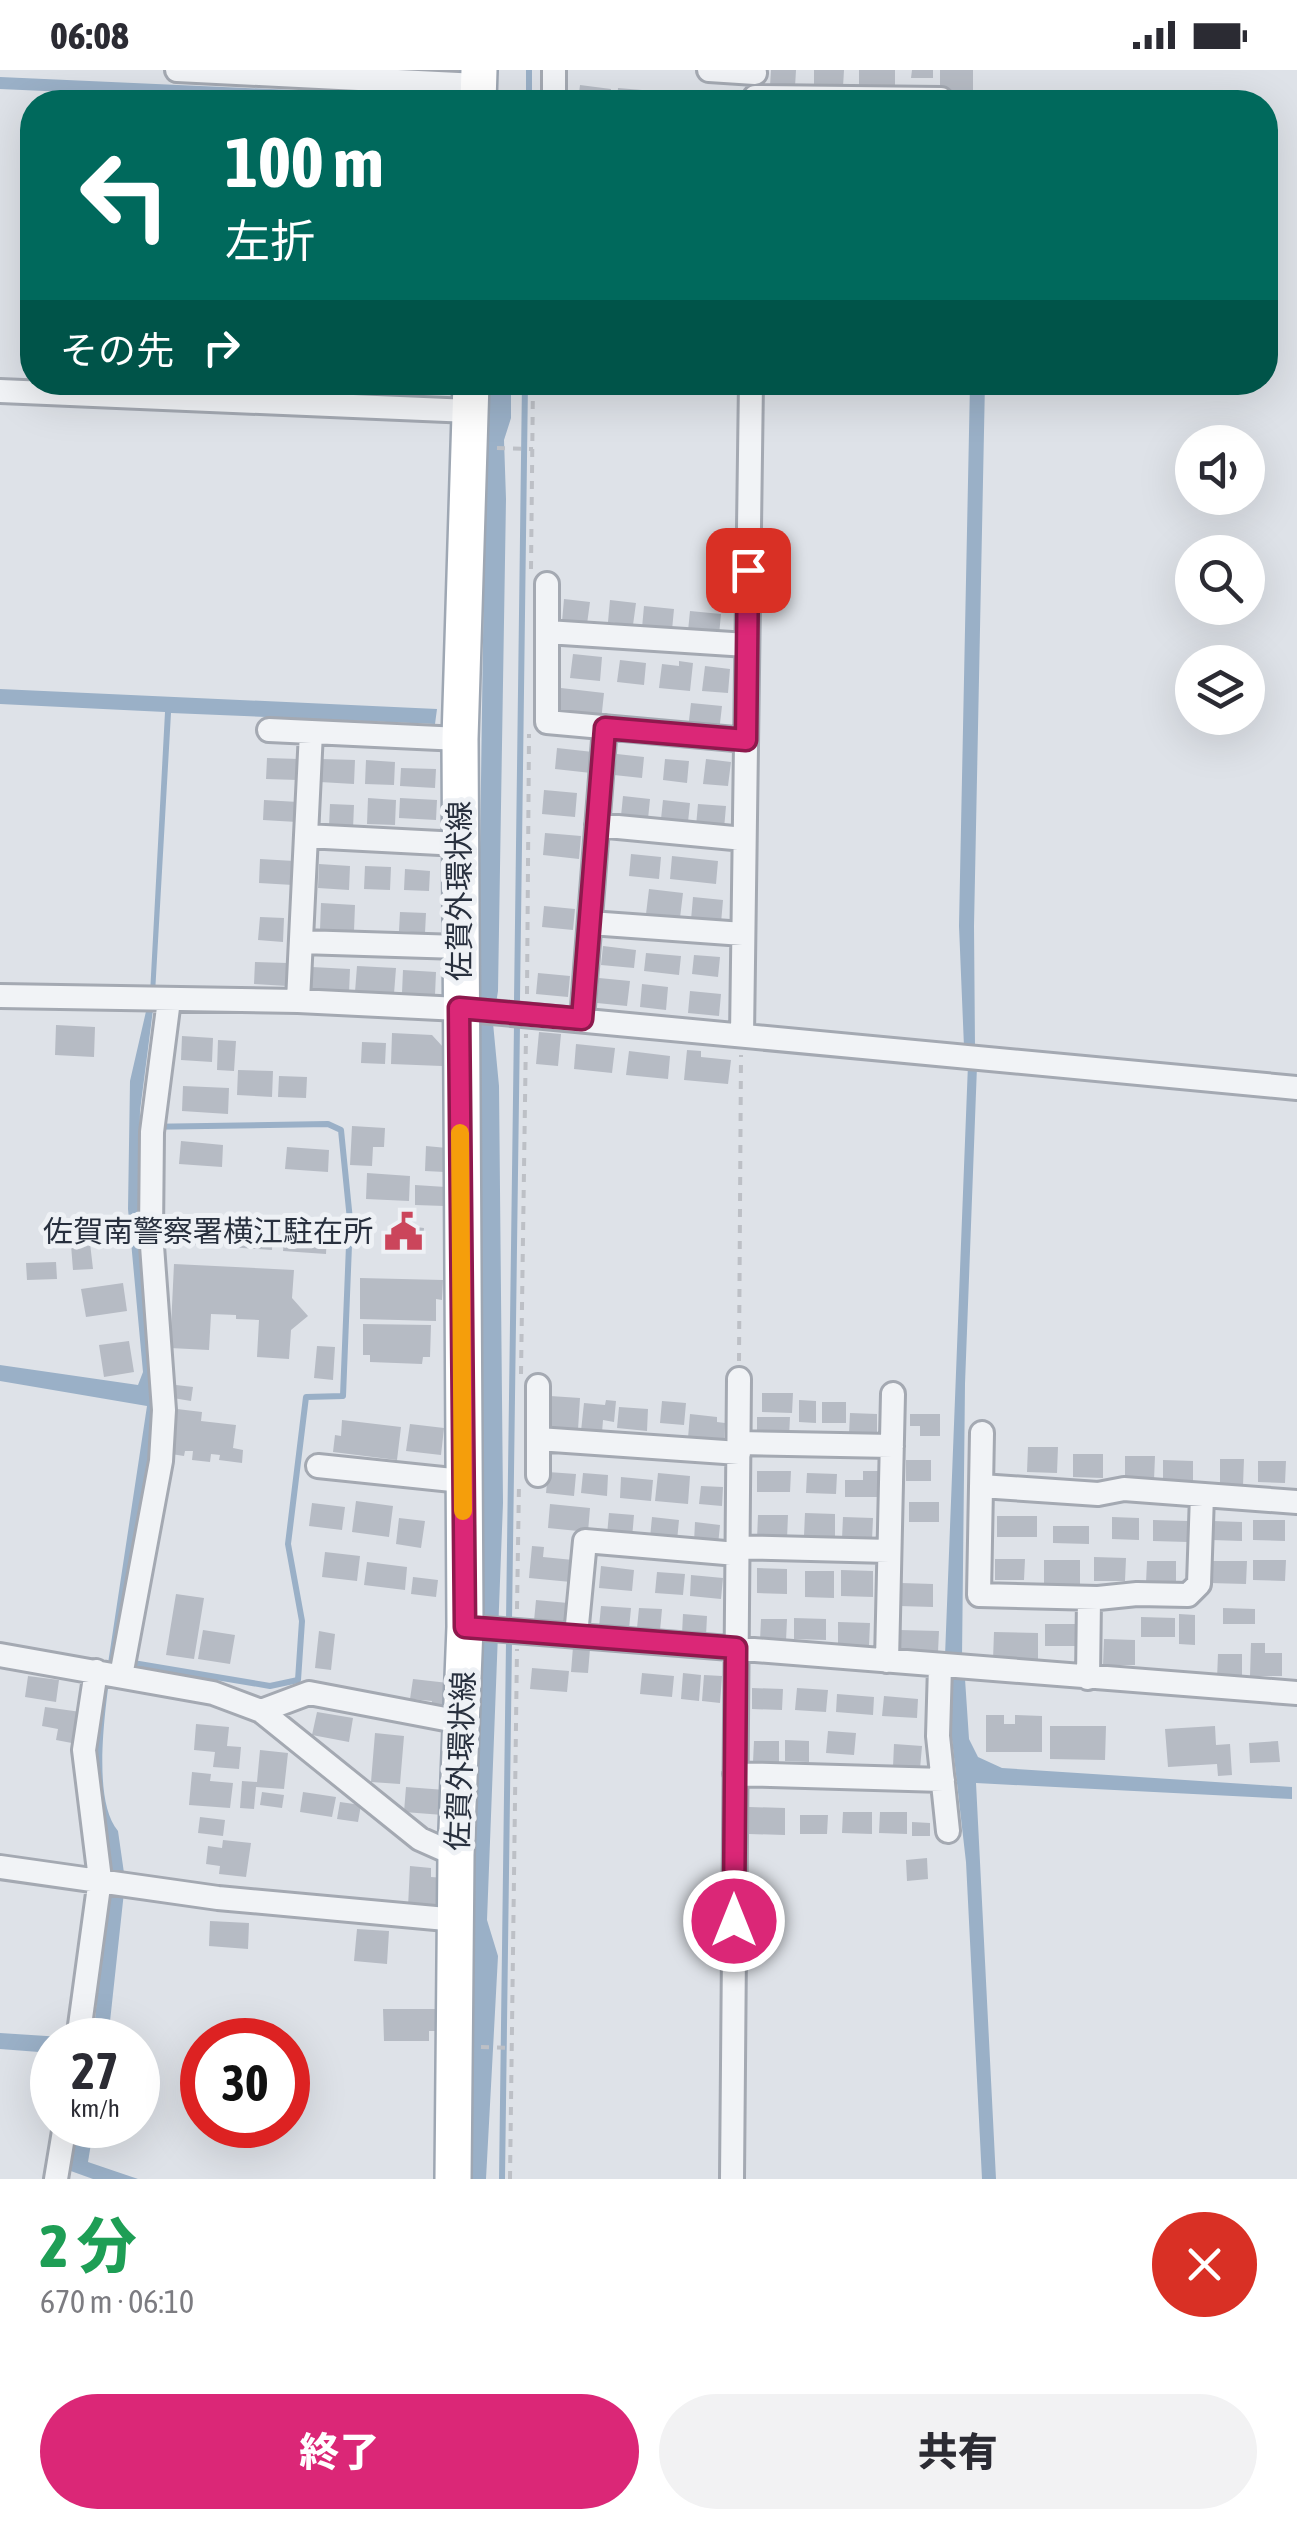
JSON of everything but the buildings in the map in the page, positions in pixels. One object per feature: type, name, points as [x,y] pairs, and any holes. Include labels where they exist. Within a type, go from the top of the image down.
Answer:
[{"type":"main road","name":"佐賀外環状線","points":[[453,2179],[461,1722],[490,1629],[462,1481],[463,1009],[459,844],[471,397]]},
{"type":"street","points":[[177,70],[478,86]]},
{"type":"street","points":[[709,70],[755,86],[817,90]]},
{"type":"street","points":[[314,395],[471,397]]},
{"type":"street","points":[[742,1035],[751,395]]},
{"type":"street","points":[[539,585],[547,632],[546,722],[746,740]]},
{"type":"street","points":[[547,632],[747,645]]},
{"type":"street","points":[[582,1019],[605,728]]},
{"type":"street","points":[[269,730],[460,739]]},
{"type":"street","points":[[298,1001],[311,732]]},
{"type":"street","points":[[597,825],[744,838]]},
{"type":"street","points":[[306,836],[459,844]]},
{"type":"street","points":[[590,924],[743,934]]},
{"type":"street","points":[[300,942],[459,947]]},
{"type":"street","points":[[0,996],[298,1001],[463,1009],[1297,1088]]},
{"type":"street","points":[[123,1666],[162,1461],[164,1410],[151,1232],[158,1000]]},
{"type":"street","points":[[732,2179],[739,1379]]},
{"type":"street","points":[[529,1389],[538,1439],[529,1473]]},
{"type":"street","points":[[887,1661],[893,1394]]},
{"type":"street","points":[[982,1433],[979,1595],[1188,1595],[1199,1584],[1202,1495]]},
{"type":"street","points":[[538,1439],[738,1448],[892,1446]]},
{"type":"street","points":[[318,1466],[462,1481]]},
{"type":"street","points":[[981,1486],[1098,1494],[1124,1489],[1297,1502]]},
{"type":"street","points":[[576,1635],[585,1541],[737,1550],[890,1551]]},
{"type":"street","points":[[1088,1678],[1089,1598]]},
{"type":"street","points":[[490,1629],[1297,1694]]},
{"type":"street","points":[[0,1655],[96,1671],[123,1666],[261,1711],[420,1839],[456,1856]]},
{"type":"street","points":[[940,1666],[938,1736],[948,1831]]},
{"type":"street","points":[[82,2018],[110,1880],[84,1750],[96,1671]]},
{"type":"street","points":[[261,1711],[308,1693],[461,1722]]},
{"type":"street","points":[[735,1774],[942,1780]]},
{"type":"street","points":[[0,1866],[218,1898],[457,1920]]},
{"type":"street","points":[[56,2179],[61,2148]]},
{"type":"path","points":[[534,395],[539,585]]},
{"type":"path","points":[[470,447],[533,449]]},
{"type":"path","points":[[529,1389],[526,1014],[530,722]]},
{"type":"path","points":[[739,1379],[742,1035]]},
{"type":"path","points":[[510,2179],[512,2048],[490,1629],[529,1473]]},
{"type":"path","points":[[455,2046],[512,2048]]},
{"type":"water","points":[[0,77],[292,90],[22,90],[0,89]]},
{"type":"water","points":[[488,395],[511,395],[511,418],[504,440],[498,991],[493,1023],[499,1086],[503,1503],[487,1920],[498,1956],[486,2179],[469,2179],[471,1883],[484,1612],[478,1592],[478,989]]},
{"type":"water","points":[[970,395],[985,395],[975,1048],[964,1047],[959,926]]},
{"type":"water","points":[[0,689],[437,709],[435,724],[171,713],[155,994],[140,1111],[138,1237],[155,1407],[152,1453],[116,1660],[111,1666],[102,1751],[105,1797],[118,1831],[124,1873],[118,1874],[124,1892],[110,2018],[95,2018],[108,1889],[94,1756],[147,1406],[0,1381],[0,1365],[138,1385],[143,1372],[128,1209],[130,1081],[150,994],[165,712],[0,704]]},
{"type":"water","points":[[968,1064],[977,1066],[965,1384],[962,1658],[945,1656]]},
{"type":"water","points":[[949,1678],[965,1679],[969,1739],[978,1757],[1002,1768],[1292,1787],[1292,1799],[976,1783],[996,2179],[982,2179],[966,1862]]},
{"type":"water","points":[[0,2033],[30,2035],[30,2051],[0,2049]]},
{"type":"water","points":[[72,2148],[90,2148],[88,2162],[138,2179],[93,2179],[68,2170]]},
{"type":"waterway","points":[[529,70],[529,90]]},
{"type":"waterway","points":[[517,1000],[525,395]]},
{"type":"waterway","points":[[509,1621],[517,1024]]},
{"type":"waterway","points":[[127,1662],[270,1686],[298,1680],[302,1621],[288,1544],[306,1397],[343,1396],[350,1220],[341,1130],[328,1124],[140,1127]]},
{"type":"waterway","points":[[502,2179],[509,1642]]},
{"type":"slow traffic","points":[[460,1133],[463,1511]]},
{"type":"place","name":"佐賀南警察署横江駐在所","points":[[403,1231]]},
{"type":"route","points":[[734,1921],[736,1648],[465,1627],[459,1008],[582,1019],[605,728],[746,740],[748,570]]}]
